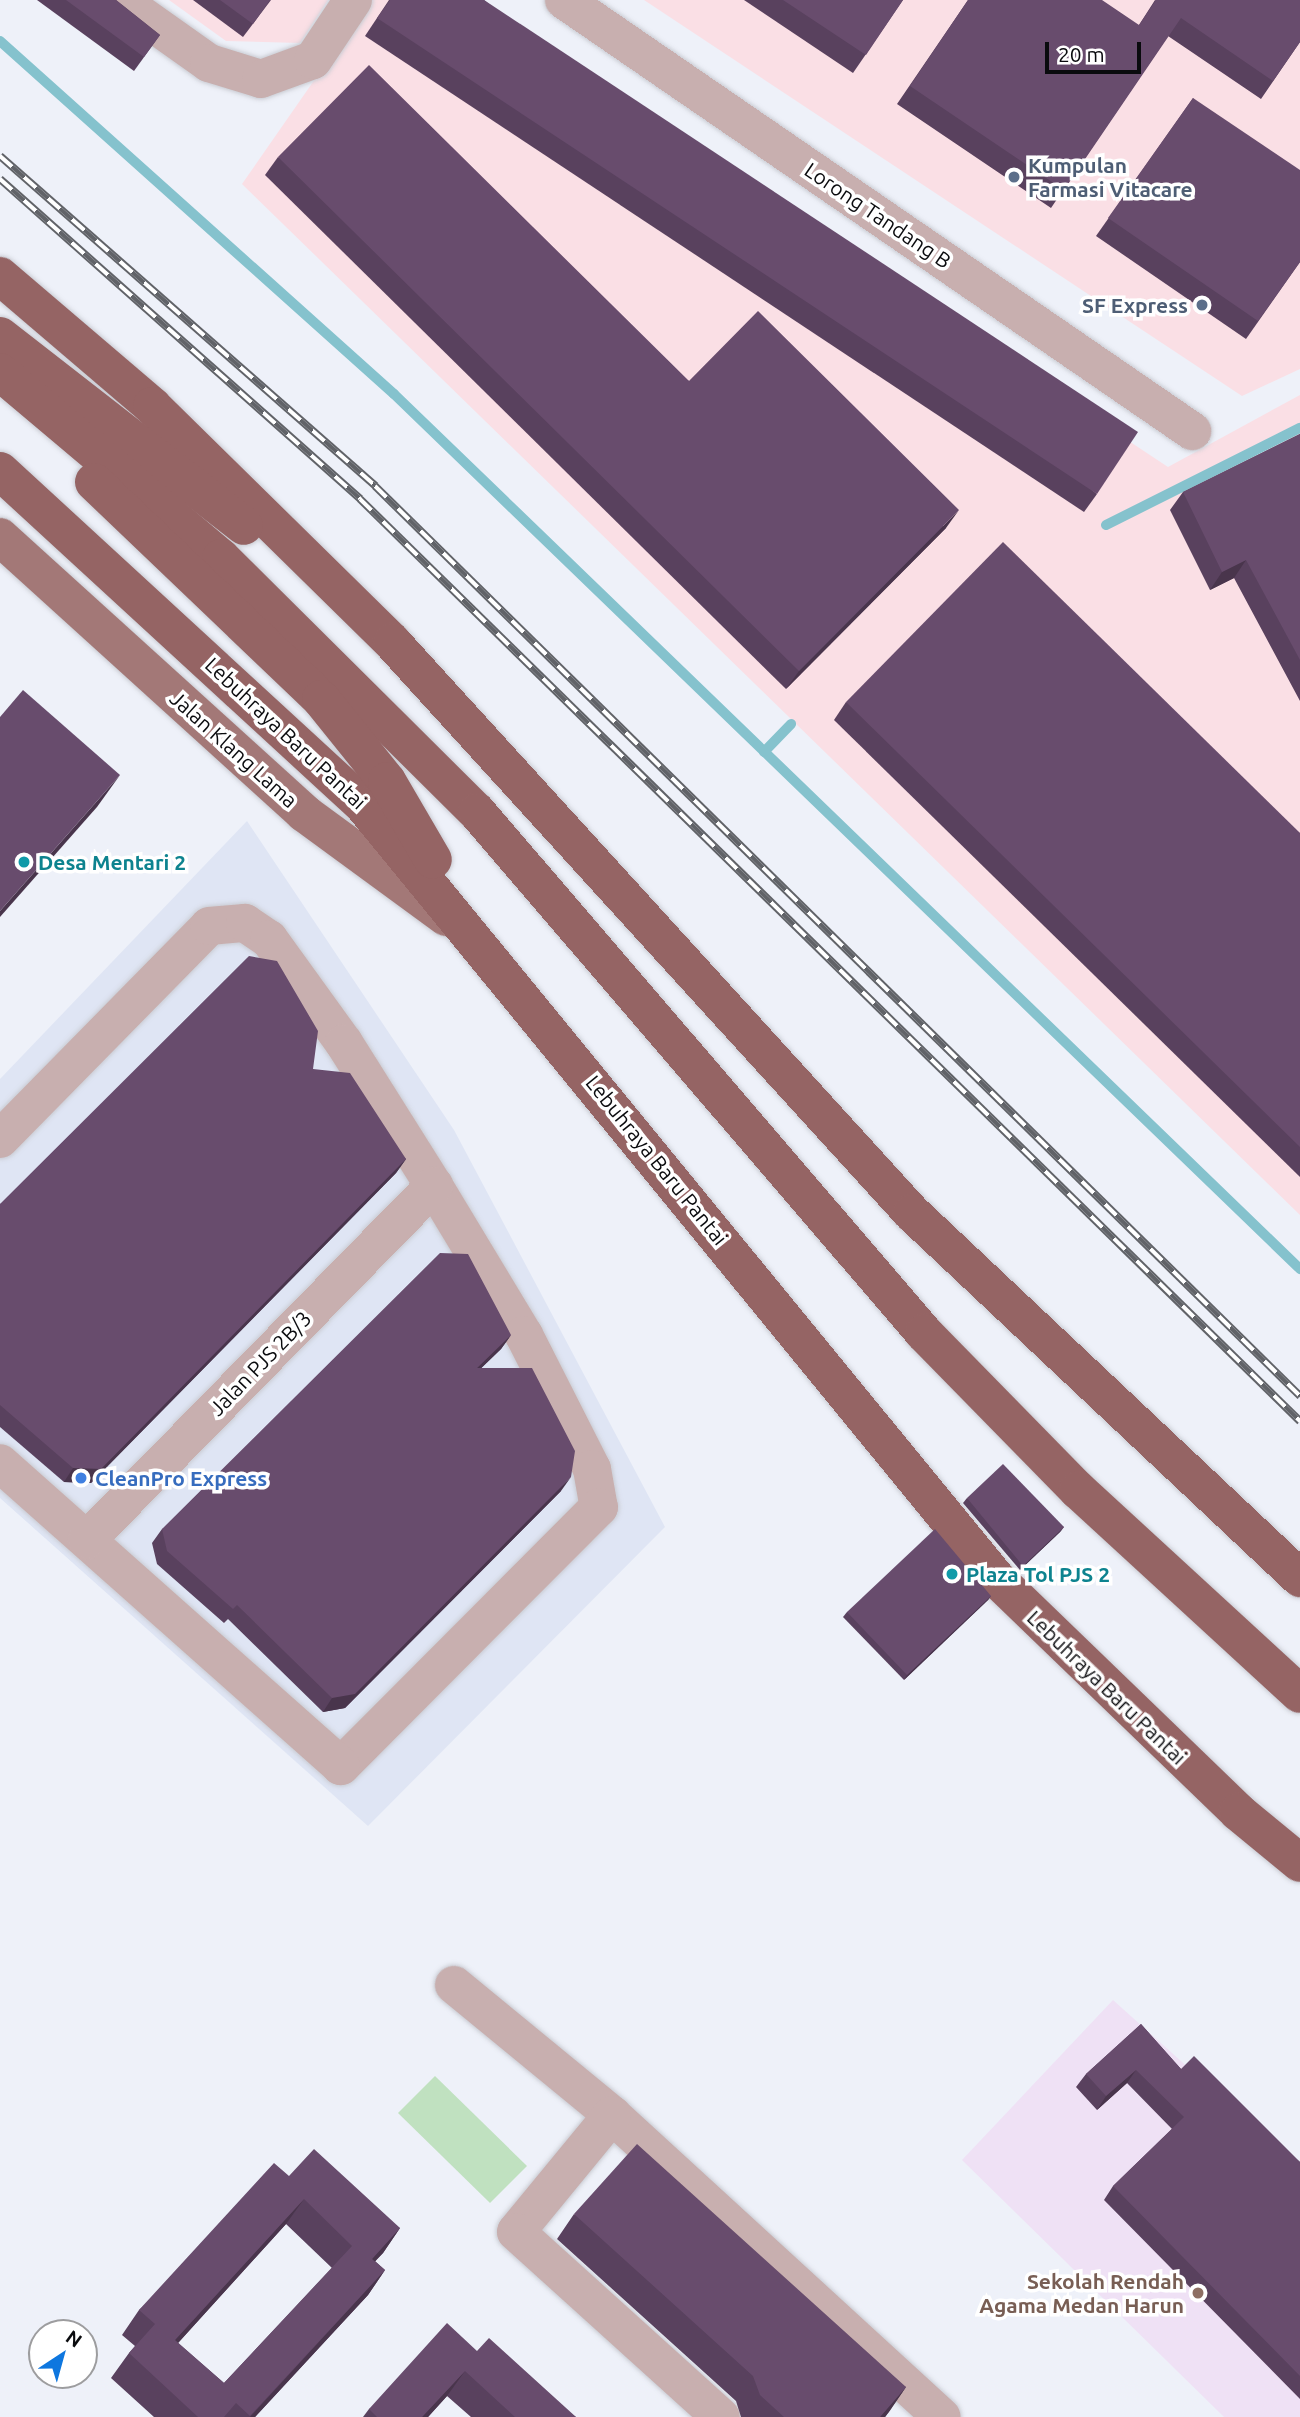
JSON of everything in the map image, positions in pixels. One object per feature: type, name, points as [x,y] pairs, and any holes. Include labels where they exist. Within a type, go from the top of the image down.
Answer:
[{"type":"highway","points":[[0,276],[152,406],[392,642],[912,1213],[1300,1578]]},
{"type":"highway","points":[[0,336],[392,642]]},
{"type":"highway","points":[[0,372],[221,558],[477,812],[924,1332],[1078,1490],[1300,1694]]},
{"type":"highway","points":[[0,407],[92,480],[321,699],[387,781],[481,944]]},
{"type":"highway","name":"Lebuhraya Baru Pantai","points":[[0,471],[364,806],[481,944],[997,1579],[1238,1812],[1300,1863]]},
{"type":"main road","name":"Jalan Klang Lama","points":[[0,537],[304,813],[481,944]]},
{"type":"street","points":[[120,0],[209,63],[261,79],[313,60],[353,0]]},
{"type":"street","name":"Lorong Tandang B","points":[[564,0],[1192,431]]},
{"type":"street","points":[[0,1139],[209,926],[245,923],[269,939],[336,1032],[524,1335],[592,1469],[599,1507],[341,1766],[0,1463]]},
{"type":"street","name":"Jalan PJS 2B/3","points":[[87,1540],[433,1186]]},
{"type":"street","points":[[454,1984],[612,2115],[941,2417]]},
{"type":"street","points":[[612,2115],[516,2232],[722,2417]]},
{"type":"shaded area","points":[[169,0],[328,0],[300,43],[226,41]]},
{"type":"shaded area","points":[[370,0],[463,0],[1168,467],[1300,395],[1300,1215],[242,184]]},
{"type":"shaded area","points":[[644,0],[1300,0],[1300,369],[1242,396]]},
{"type":"shaded area","points":[[247,821],[454,1130],[665,1527],[368,1826],[0,1498],[0,1079]]},
{"type":"shaded area","name":"Sekolah Rendah Agama Medan Harun","points":[[1113,2000],[1300,2168],[1300,2417],[1224,2417],[962,2160]]},
{"type":"green space","points":[[435,2076],[527,2166],[490,2203],[398,2113]]},
{"type":"building","points":[[66,0],[116,0],[160,35],[144,57]]},
{"type":"building","points":[[220,0],[270,0],[253,24]]},
{"type":"building","points":[[390,0],[484,0],[1138,432],[1097,494],[377,18]]},
{"type":"building","points":[[783,0],[903,0],[866,55]]},
{"type":"building","points":[[968,0],[1102,0],[1139,25],[1156,0],[1300,0],[1300,42],[1273,81],[1181,18],[1064,190],[910,86]]},
{"type":"building","points":[[369,65],[689,381],[758,311],[959,510],[799,671],[278,157]]},
{"type":"building","points":[[1193,98],[1300,170],[1300,262],[1258,321],[1108,218]]},
{"type":"building","points":[[1300,434],[1300,660],[1246,560],[1222,572],[1183,492]]},
{"type":"building","points":[[1003,542],[1300,833],[1300,1147],[846,702]]},
{"type":"building","name":"Desa Mentari 2","points":[[23,690],[120,775],[0,911],[0,717]]},
{"type":"building","points":[[249,956],[277,961],[318,1031],[313,1069],[350,1073],[406,1159],[101,1469],[73,1468],[0,1405],[0,1204]]},
{"type":"building","points":[[440,1253],[468,1254],[511,1335],[477,1368],[532,1368],[575,1451],[571,1477],[355,1694],[332,1698],[237,1605],[233,1609],[167,1551],[162,1529]]},
{"type":"building","points":[[1003,1464],[1064,1527],[1023,1566],[967,1498]]},
{"type":"building","points":[[935,1529],[991,1596],[907,1675],[847,1612]]},
{"type":"building","points":[[1141,2024],[1181,2069],[1194,2056],[1300,2162],[1300,2376],[1113,2186],[1184,2117],[1136,2070],[1106,2096],[1086,2074]]},
{"type":"building","points":[[637,2144],[906,2387],[880,2417],[784,2417],[760,2395],[753,2376],[574,2214]]},
{"type":"building","points":[[314,2149],[400,2228],[372,2259],[385,2270],[250,2416],[236,2403],[224,2417],[198,2417],[129,2353],[155,2324],[139,2310],[274,2163],[289,2176]],"holes":[[[304,2199],[352,2246],[224,2383],[175,2340]]]},
{"type":"building","points":[[447,2323],[477,2351],[489,2338],[576,2417],[515,2417],[465,2371],[422,2417],[377,2417],[369,2409]]},
{"type":"waterway","points":[[0,41],[394,394],[1300,1269]]},
{"type":"waterway","points":[[1106,525],[1300,428]]},
{"type":"waterway","points":[[764,752],[791,724]]},
{"type":"railway","points":[[0,156],[375,486],[1300,1396]]},
{"type":"railway","points":[[0,179],[360,499],[1300,1421]]},
{"type":"place","name":"Kumpulan Farmasi Vitacare","points":[[1014,177]]},
{"type":"place","name":"SF Express","points":[[1202,305]]},
{"type":"place","name":"Desa Mentari 2","points":[[24,862]]},
{"type":"place","name":"CleanPro Express","points":[[81,1478]]},
{"type":"place","name":"Plaza Tol PJS 2","points":[[952,1574]]},
{"type":"place","name":"Sekolah Rendah Agama Medan Harun","points":[[1198,2293]]}]
